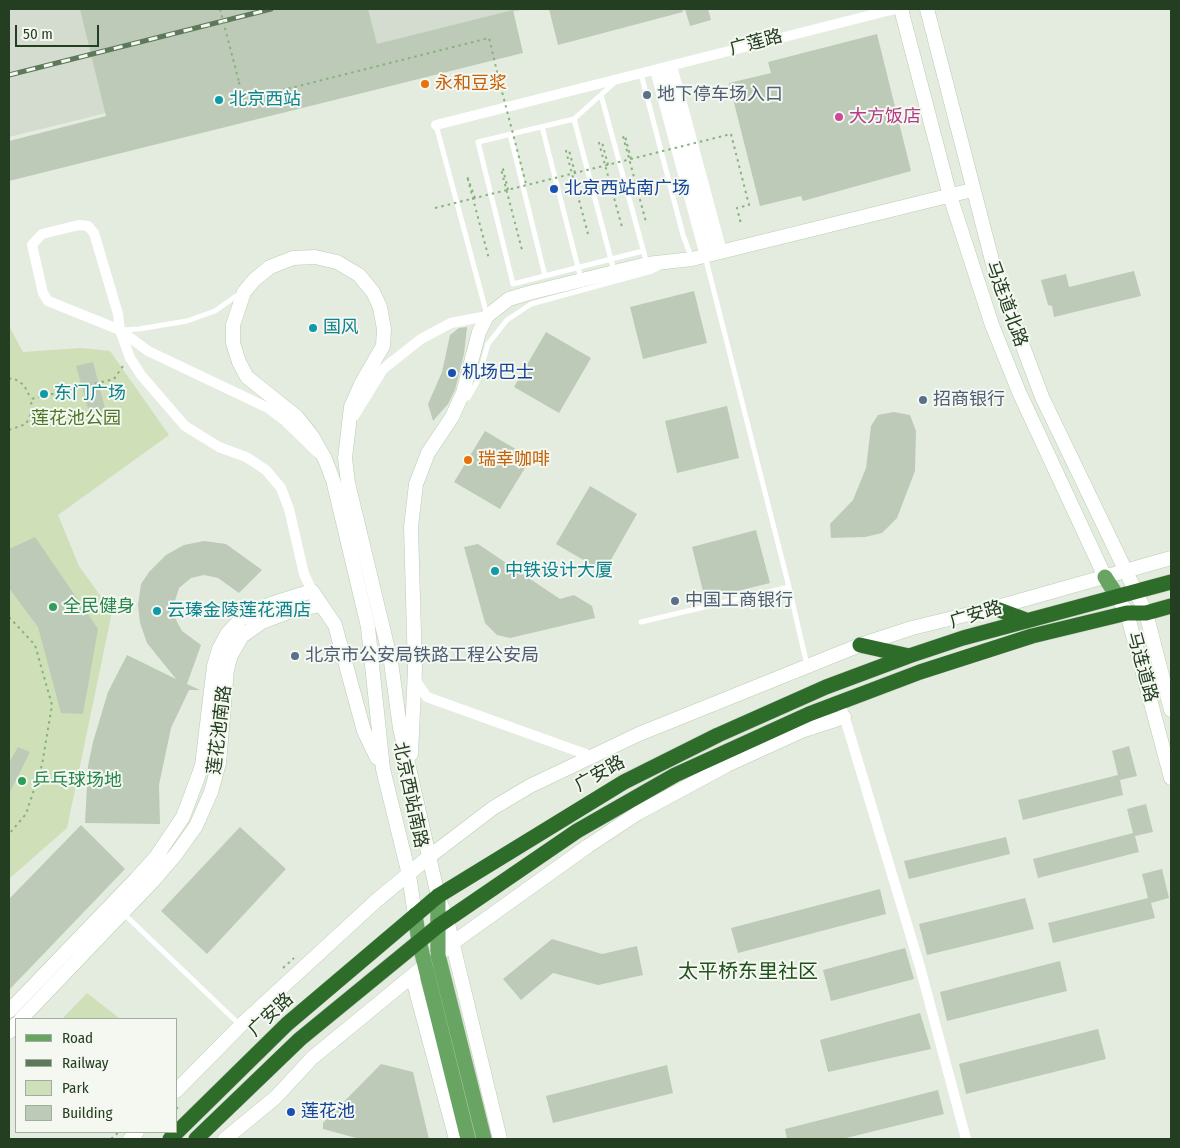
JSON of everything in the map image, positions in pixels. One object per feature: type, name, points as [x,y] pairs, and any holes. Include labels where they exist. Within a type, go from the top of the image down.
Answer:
[{"type":"highway","name":"广安路","points":[[178,1131],[288,1024],[438,896],[583,805],[669,758],[826,687],[909,656],[1026,620],[1171,582]]},
{"type":"highway","name":"广安路","points":[[196,1139],[300,1039],[442,923],[577,831],[667,779],[730,748],[840,702],[997,646],[1127,612],[1146,612],[1171,606]]},
{"type":"highway","points":[[994,608],[1026,620]]},
{"type":"highway","points":[[860,645],[909,656]]},
{"type":"main road","name":"马连道北路","points":[[901,9],[950,196],[975,276],[1019,392],[1105,578],[1117,596]]},
{"type":"main road","name":"马连道北路","points":[[927,9],[972,190],[995,272],[1042,397],[1134,592]]},
{"type":"main road","points":[[410,774],[415,669],[411,527],[416,484],[428,452],[452,418],[463,393],[479,332],[487,316],[509,299],[580,274],[645,258],[667,263],[708,255],[972,190]]},
{"type":"main road","name":"北京西站南路","points":[[468,1139],[419,941],[409,875],[383,770],[368,627],[333,480],[325,459],[312,436],[296,418],[247,377],[239,362],[233,343],[233,325],[244,292],[270,267],[292,258],[315,257],[337,262],[359,275],[372,292],[380,307],[384,328],[383,346],[361,384],[351,407],[346,458],[348,483],[391,662],[400,728],[430,856],[442,923],[451,944],[500,1139]]},
{"type":"main road","name":"广安路","points":[[178,1090],[240,1025],[370,906],[430,856],[493,808],[530,786],[639,734],[860,645],[912,628],[1105,578],[1171,558]]},
{"type":"main road","points":[[312,591],[335,625],[364,731],[383,770]]},
{"type":"main road","name":"莲花池南路","points":[[9,1011],[136,879],[161,850],[183,817],[202,766],[214,666],[227,634],[252,612],[312,591]]},
{"type":"main road","name":"马连道路","points":[[1134,592],[1146,612],[1171,710]]},
{"type":"main road","name":"马连道路","points":[[1117,596],[1127,612],[1171,778]]},
{"type":"main road","name":"莲花池南路","points":[[22,1018],[123,913],[176,854],[196,826],[211,792],[219,762],[227,668],[231,655],[242,636],[262,622],[291,611],[320,605]]},
{"type":"main road","points":[[225,1137],[276,1097],[312,1058],[451,944],[516,896],[638,813],[727,765],[804,730],[844,717]]},
{"type":"main road","name":"北京西站南路","points":[[442,923],[438,955],[484,1139]]},
{"type":"main road","points":[[412,976],[456,1139]]},
{"type":"street","name":"广莲路","points":[[436,125],[895,9]]},
{"type":"street","points":[[664,68],[708,255]]},
{"type":"street","points":[[664,68],[708,255]]},
{"type":"street","points":[[312,591],[304,574],[289,509],[281,488],[266,470],[246,457],[219,447],[185,426],[141,375],[130,358],[120,330],[118,314],[94,233],[88,226],[80,225],[42,234],[32,245],[43,293],[48,301],[120,330],[148,351],[268,408],[284,420],[325,459]]},
{"type":"street","points":[[347,436],[358,408],[383,369],[429,335],[451,323],[487,316]]},
{"type":"street","points":[[415,669],[417,683],[427,697],[591,756]]},
{"type":"street","points":[[840,702],[920,967],[966,1139]]},
{"type":"lane","points":[[641,74],[683,235],[708,255],[790,587],[807,666]]},
{"type":"lane","points":[[542,127],[580,274],[545,276],[513,284],[478,142],[574,119],[602,96],[617,80]]},
{"type":"lane","points":[[602,96],[645,258]]},
{"type":"lane","points":[[574,119],[612,266]]},
{"type":"lane","points":[[436,125],[487,316]]},
{"type":"lane","points":[[510,134],[545,276]]},
{"type":"lane","points":[[452,418],[461,409],[473,388],[488,344],[507,320],[531,304],[652,271],[667,263]]},
{"type":"lane","points":[[120,330],[139,330],[187,321],[215,311],[249,286]]},
{"type":"lane","points":[[641,622],[790,587]]},
{"type":"lane","points":[[123,913],[240,1025]]},
{"type":"path","points":[[220,9],[243,100],[489,38],[526,185]]},
{"type":"path","points":[[436,208],[731,134],[749,205],[737,208],[741,224]]},
{"type":"path","points":[[631,159],[625,136],[623,136],[646,222]]},
{"type":"path","points":[[608,165],[602,142],[599,143],[622,227]]},
{"type":"path","points":[[575,173],[569,150],[566,151],[588,234]]},
{"type":"path","points":[[508,190],[501,169],[522,250]]},
{"type":"path","points":[[475,198],[469,176],[467,176],[489,259]]},
{"type":"path","points":[[9,379],[13,378],[24,386],[31,399],[32,412],[26,424],[9,430]]},
{"type":"path","points":[[31,399],[82,387]]},
{"type":"path","points":[[9,617],[35,645],[52,705],[42,766],[26,814],[9,834]]},
{"type":"path","points":[[178,1109],[182,1113]]},
{"type":"shaded area","name":"北京西站","points":[[9,9],[525,9],[9,137]]},
{"type":"green space","name":"莲花池公园","points":[[9,326],[23,352],[81,348],[110,351],[169,435],[58,515],[79,566],[112,612],[67,828],[9,879]]},
{"type":"green space","points":[[87,993],[119,1018],[63,1018]]},
{"type":"building","name":"北京西站","points":[[80,9],[368,9],[377,44],[513,10],[523,53],[9,181],[9,141],[106,116]]},
{"type":"building","points":[[549,9],[682,9],[683,12],[558,45]]},
{"type":"building","points":[[685,9],[708,9],[711,20],[690,26]]},
{"type":"building","name":"大方饭店","points":[[877,34],[911,171],[803,201],[801,196],[760,206],[729,83],[771,73],[768,62]]},
{"type":"building","points":[[1134,271],[1141,296],[1054,317],[1052,306],[1048,305],[1041,280],[1066,274],[1069,287]]},
{"type":"building","points":[[694,291],[707,343],[643,359],[630,307]]},
{"type":"building","name":"机场巴士","points":[[467,327],[464,354],[455,390],[448,404],[433,421],[428,404],[442,372],[450,335],[459,328]]},
{"type":"building","points":[[546,332],[591,358],[559,413],[514,387]]},
{"type":"building","points":[[93,362],[106,412],[90,416],[76,366]]},
{"type":"building","points":[[727,406],[739,458],[677,473],[665,421]]},
{"type":"building","points":[[894,412],[910,415],[916,431],[915,471],[897,518],[882,533],[865,537],[831,538],[830,524],[853,500],[866,468],[871,426],[878,415]]},
{"type":"building","points":[[485,431],[531,458],[500,509],[454,482]]},
{"type":"building","points":[[590,486],[637,514],[604,572],[556,544]]},
{"type":"building","points":[[756,530],[770,583],[705,599],[692,547]]},
{"type":"building","name":"全民健身","points":[[35,537],[98,629],[83,714],[61,713],[38,627],[9,588],[9,549]]},
{"type":"building","points":[[204,541],[226,544],[262,570],[239,593],[218,578],[204,575],[191,578],[179,588],[175,601],[175,618],[182,631],[201,645],[187,684],[200,690],[189,690],[171,728],[159,785],[160,824],[85,823],[88,766],[93,742],[108,692],[127,655],[176,679],[147,643],[140,623],[138,605],[141,584],[149,572],[166,555],[184,545]]},
{"type":"building","name":"中铁设计大厦","points":[[478,544],[560,599],[574,595],[592,606],[595,618],[510,638],[497,635],[485,623],[464,547]]},
{"type":"building","points":[[1129,746],[1137,776],[1120,780],[1123,795],[1023,820],[1018,800],[1118,775],[1112,751]]},
{"type":"building","points":[[18,747],[30,752],[9,794],[9,763]]},
{"type":"building","points":[[1146,804],[1153,832],[1135,836],[1139,852],[1038,878],[1033,859],[1133,833],[1127,809]]},
{"type":"building","points":[[81,825],[125,869],[9,990],[9,899]]},
{"type":"building","points":[[240,827],[286,869],[207,954],[161,911]]},
{"type":"building","points":[[1006,837],[1010,854],[909,879],[904,861]]},
{"type":"building","points":[[1162,869],[1169,898],[1151,903],[1155,918],[1053,943],[1048,923],[1148,898],[1142,874]]},
{"type":"building","points":[[880,889],[886,914],[738,953],[731,928]]},
{"type":"building","points":[[1025,898],[1034,929],[927,955],[919,924]]},
{"type":"building","points":[[552,939],[602,954],[637,946],[643,975],[598,985],[553,973],[521,1000],[503,979]]},
{"type":"building","points":[[905,948],[914,979],[831,1001],[823,970]]},
{"type":"building","points":[[1060,961],[1067,991],[947,1021],[940,992]]},
{"type":"building","points":[[920,1013],[931,1049],[828,1072],[820,1040]]},
{"type":"building","points":[[1098,1029],[1106,1059],[966,1094],[959,1064]]},
{"type":"building","points":[[381,1064],[413,1072],[429,1139],[360,1139],[323,1129],[323,1123]]},
{"type":"building","points":[[667,1065],[673,1093],[553,1123],[546,1096]]},
{"type":"building","points":[[938,1090],[944,1114],[842,1139],[787,1139],[785,1129]]},
{"type":"railway","points":[[9,75],[271,9]]},
{"type":"place","name":"永和豆浆","points":[[425,84]]},
{"type":"place","name":"地下停车场入口","points":[[647,95]]},
{"type":"place","name":"北京西站","points":[[219,100]]},
{"type":"place","name":"大方饭店","points":[[839,117]]},
{"type":"place","name":"北京西站南广场","points":[[554,189]]},
{"type":"place","name":"国风","points":[[313,328]]},
{"type":"place","name":"机场巴士","points":[[452,373]]},
{"type":"place","name":"东门广场","points":[[44,394]]},
{"type":"place","name":"招商银行","points":[[923,400]]},
{"type":"place","name":"瑞幸咖啡","points":[[468,460]]},
{"type":"place","name":"中铁设计大厦","points":[[495,571]]},
{"type":"place","name":"中国工商银行","points":[[675,601]]},
{"type":"place","name":"全民健身","points":[[53,607]]},
{"type":"place","name":"云瑧金陵莲花酒店","points":[[157,611]]},
{"type":"place","name":"北京市公安局铁路工程公安局","points":[[295,656]]},
{"type":"place","name":"乒乓球场地","points":[[22,781]]},
{"type":"place","name":"莲花池","points":[[291,1112]]},
{"type":"district","name":"太平桥东里社区","points":[[748,972]]}]
